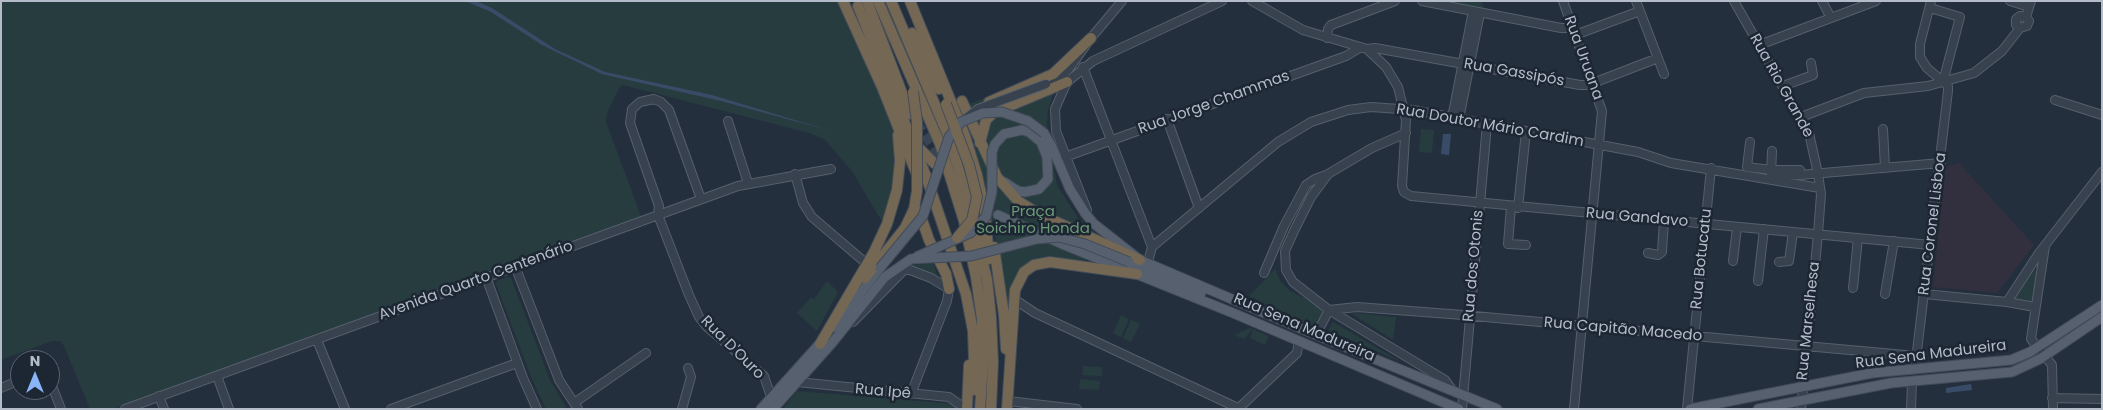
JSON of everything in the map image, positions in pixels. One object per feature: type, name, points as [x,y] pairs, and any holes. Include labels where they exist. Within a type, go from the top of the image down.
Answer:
[{"type":"highway","points":[[843,1],[920,183],[944,231]]},
{"type":"highway","points":[[878,1],[940,144],[969,220],[982,318],[983,362],[980,408]]},
{"type":"highway","points":[[892,1],[950,140],[969,220],[987,280],[993,362],[991,409]]},
{"type":"highway","points":[[896,1],[946,104],[969,165],[978,198],[972,220],[956,238]]},
{"type":"highway","points":[[910,1],[965,136],[977,175],[993,242],[1004,314],[1007,378],[1009,384]]},
{"type":"highway","points":[[862,4],[959,271],[972,324],[976,400],[980,408]]},
{"type":"highway","points":[[862,4],[910,114]]},
{"type":"highway","points":[[962,101],[973,108],[1053,74],[1061,69],[1091,38]]},
{"type":"highway","points":[[941,76],[962,101],[980,144],[997,177],[1018,201],[1038,214],[1144,261]]},
{"type":"highway","points":[[912,78],[917,122],[917,190],[921,218],[946,274],[949,289]]},
{"type":"highway","points":[[980,144],[985,123],[992,114],[1067,82]]},
{"type":"highway","points":[[992,114],[988,106],[993,100]]},
{"type":"highway","points":[[820,344],[867,264],[887,224],[897,190],[900,160],[896,124]]},
{"type":"highway","points":[[913,143],[934,164]]},
{"type":"highway","points":[[848,295],[905,228],[914,209],[917,190]]},
{"type":"highway","points":[[985,212],[990,267],[987,280]]},
{"type":"highway","points":[[1008,405],[1014,299],[1020,277],[1028,268],[1045,262],[1137,274]]},
{"type":"highway","points":[[959,271],[957,278],[967,323],[969,345],[966,409]]},
{"type":"main road","name":"Rua Sena Madureira","points":[[961,122],[983,113],[1002,112],[1028,121],[1044,133],[1074,197],[1093,223],[1144,261],[1316,335],[1497,409]]},
{"type":"main road","points":[[773,409],[832,343],[924,216],[950,137],[961,122]]},
{"type":"main road","points":[[761,409],[883,272],[970,233],[986,217],[992,192],[992,152],[998,138],[1010,131],[1022,130],[1035,136],[1044,149],[1049,172],[1044,185],[1033,192],[1025,192],[1012,188],[997,177]]},
{"type":"main road","name":"Rua Sena Madureira","points":[[998,215],[1062,244],[1460,409]]},
{"type":"main road","points":[[911,259],[971,256],[1037,239],[1059,237],[1085,244],[1222,302],[1244,318]]},
{"type":"main road","name":"Rua Sena Madureira","points":[[1689,409],[1872,373],[2010,360],[2036,347],[2102,305]]},
{"type":"main road","name":"Rua Sena Madureira","points":[[1758,409],[1801,405],[1868,386],[2012,372],[2046,355],[2102,317]]},
{"type":"street","points":[[961,122],[978,109],[1059,79],[1122,1]]},
{"type":"street","points":[[1093,223],[1056,131],[1054,118],[1058,97],[1067,82],[1083,67],[1222,1]]},
{"type":"street","name":"Rua Gassipós","points":[[1252,1],[1288,23],[1328,38],[1364,48],[1375,48],[1580,85],[1593,83],[1658,58]]},
{"type":"street","points":[[1328,38],[1328,29],[1331,25],[1395,1]]},
{"type":"street","points":[[1422,1],[1574,31],[1640,11]]},
{"type":"street","name":"Rua Uruana","points":[[1563,1],[1602,111],[1574,409]]},
{"type":"street","points":[[1636,1],[1664,74]]},
{"type":"street","name":"Rua Rio Grande","points":[[1734,1],[1801,117],[1812,140],[1820,188],[1818,234]]},
{"type":"street","points":[[1822,1],[1831,18]]},
{"type":"street","points":[[1759,45],[1876,1]]},
{"type":"street","points":[[1801,117],[1864,93],[1943,82],[1963,77],[1984,66],[2005,48],[2020,28],[2016,24],[2016,19],[2026,16],[2030,4],[2010,1]]},
{"type":"street","points":[[1930,5],[1960,17],[1943,82],[1924,65],[1920,57],[1920,44],[1930,5]]},
{"type":"street","points":[[1456,118],[1476,12]]},
{"type":"street","points":[[1364,48],[1392,76],[1404,109],[1406,133]]},
{"type":"street","name":"Rua Jorge Chammas","points":[[1065,157],[1364,48]]},
{"type":"street","points":[[1783,86],[1813,75],[1811,63]]},
{"type":"street","points":[[1083,67],[1152,247],[1144,261]]},
{"type":"street","name":"Rua Coronel Lisboa","points":[[1915,368],[1941,164],[1948,92],[1948,86],[1943,82]]},
{"type":"street","name":"Rua D'Ouro","points":[[701,199],[669,110],[661,102],[654,99],[640,102],[632,109],[630,123],[659,206],[658,215],[699,317],[764,376],[771,397]]},
{"type":"street","points":[[2054,100],[2102,115]]},
{"type":"street","name":"Rua Doutor Mário Cardim","points":[[1152,247],[1278,142],[1311,122],[1348,110],[1371,108],[1404,109],[1644,153],[1671,163],[1770,176],[1820,188]]},
{"type":"street","points":[[1167,119],[1199,208]]},
{"type":"street","points":[[728,121],[748,183]]},
{"type":"street","name":"Rua dos Otonis","points":[[1460,409],[1464,396],[1469,316],[1487,124]]},
{"type":"street","points":[[1883,129],[1885,168]]},
{"type":"street","points":[[1526,130],[1508,244],[1526,245]]},
{"type":"street","name":"Rua Sena Madureira","points":[[1406,133],[1350,160],[1328,174],[1311,197],[1294,231],[1284,261],[1290,279],[1329,310],[1445,380],[1453,391]]},
{"type":"street","name":"Rua Gandavo","points":[[1406,133],[1402,177],[1404,192],[1420,198],[1931,245]]},
{"type":"street","points":[[1750,142],[1746,166],[1770,176],[1772,151]]},
{"type":"street","name":"Rua Doutor Mário Cardim","points":[[1770,176],[1818,171],[1941,164]]},
{"type":"street","name":"Rua Botucatu","points":[[1689,409],[1711,168]]},
{"type":"street","name":"Avenida Quarto Centenário","points":[[124,409],[748,183],[831,169]]},
{"type":"street","points":[[2007,302],[2028,268],[2102,172]]},
{"type":"street","points":[[795,174],[803,203],[812,217],[867,264]]},
{"type":"street","points":[[1264,273],[1284,226],[1306,185],[1315,178],[1328,174]]},
{"type":"street","points":[[1648,253],[1658,255],[1662,252],[1664,220]]},
{"type":"street","points":[[1733,261],[1737,227]]},
{"type":"street","points":[[1758,281],[1764,229]]},
{"type":"street","points":[[1779,262],[1789,261],[1793,232]]},
{"type":"street","name":"Rua Marselhesa","points":[[1801,405],[1818,234]]},
{"type":"street","points":[[1854,288],[1858,238]]},
{"type":"street","points":[[1885,294],[1894,241]]},
{"type":"street","points":[[2045,246],[2031,339],[2036,347],[2046,355],[2052,365],[2053,409]]},
{"type":"street","points":[[515,266],[556,374],[576,406],[646,353]]},
{"type":"street","points":[[2028,268],[2036,268],[2042,272]]},
{"type":"street","points":[[832,343],[904,270],[910,270],[931,278],[949,289],[947,301],[911,394]]},
{"type":"street","points":[[486,277],[517,363],[537,409]]},
{"type":"street","points":[[1924,294],[2007,302],[2035,307]]},
{"type":"street","points":[[1014,299],[1035,313],[1238,408],[1296,353],[1299,341]]},
{"type":"street","name":"Rua Capitão Macedo","points":[[1329,310],[1357,307],[1916,356]]},
{"type":"street","points":[[1316,335],[1329,310]]},
{"type":"street","points":[[1014,312],[1035,313]]},
{"type":"street","points":[[317,340],[345,409]]},
{"type":"street","points":[[391,409],[517,363]]},
{"type":"street","points":[[682,409],[691,377],[688,368]]},
{"type":"street","points":[[217,376],[229,409]]},
{"type":"street","points":[[1911,409],[1912,381]]},
{"type":"street","name":"Rua Ipê","points":[[797,382],[949,397],[966,409]]},
{"type":"street","points":[[159,396],[164,409]]},
{"type":"street","points":[[2052,398],[2102,399]]},
{"type":"street","points":[[1008,405],[1077,409]]},
{"type":"shaded area","points":[[1959,163],[2034,245],[1997,293],[1933,287],[1945,167]]},
{"type":"green space","points":[[1,1],[837,1],[894,125],[897,161],[895,191],[884,225],[852,171],[825,140],[809,133],[623,85],[619,88],[607,113],[606,122],[641,216],[114,409],[90,409],[64,346],[60,341],[52,341],[28,350],[10,350],[10,357],[1,360]]},
{"type":"green space","points":[[1440,1],[1481,1],[1484,9]]},
{"type":"green space","name":"Praça Soichiro Honda","points":[[1050,74],[1056,86],[1048,110],[1047,124],[1057,185],[1078,218],[1099,236],[1097,252],[1092,259],[1025,266],[1017,274],[1012,285],[1010,299],[1011,330],[991,212],[971,138],[967,108],[969,104]]},
{"type":"green space","points":[[1421,129],[1434,130],[1432,153],[1419,152]]},
{"type":"green space","points":[[933,263],[938,277],[911,265]]},
{"type":"green space","points":[[1275,269],[1281,282],[1290,291],[1326,309],[1316,329],[1249,296]]},
{"type":"green space","points":[[2032,270],[2037,271],[2040,279],[2033,303],[2011,300]]},
{"type":"green space","points":[[508,277],[511,278],[550,380],[567,409],[546,409],[531,377],[496,284],[497,281]]},
{"type":"green space","points":[[827,281],[838,292],[817,331],[797,313],[811,297],[814,299]]},
{"type":"green space","points":[[1352,314],[1396,317],[1393,340]]},
{"type":"green space","points":[[1121,315],[1129,319],[1121,337],[1113,333]]},
{"type":"green space","points":[[1131,320],[1140,324],[1131,342],[1123,338]]},
{"type":"green space","points":[[1333,322],[1403,363],[1328,330]]},
{"type":"green space","points":[[1250,328],[1253,329],[1244,339],[1234,335]]},
{"type":"green space","points":[[1253,329],[1269,336],[1265,345],[1250,338]]},
{"type":"green space","points":[[1083,366],[1102,367],[1102,376],[1082,375]]},
{"type":"green space","points":[[1080,379],[1100,381],[1099,390],[1079,389]]},
{"type":"green space","points":[[797,391],[956,404],[960,409],[783,409]]},
{"type":"water","points":[[465,1],[476,1],[492,8],[555,49],[605,72],[712,95],[831,131],[721,101],[602,74],[542,45],[491,12]]},
{"type":"water","points":[[1443,134],[1451,134],[1449,155],[1441,154]]},
{"type":"water","points":[[1971,384],[1972,390],[1946,393],[1946,388]]},
{"type":"tunnel","points":[[916,123],[947,166]]}]
